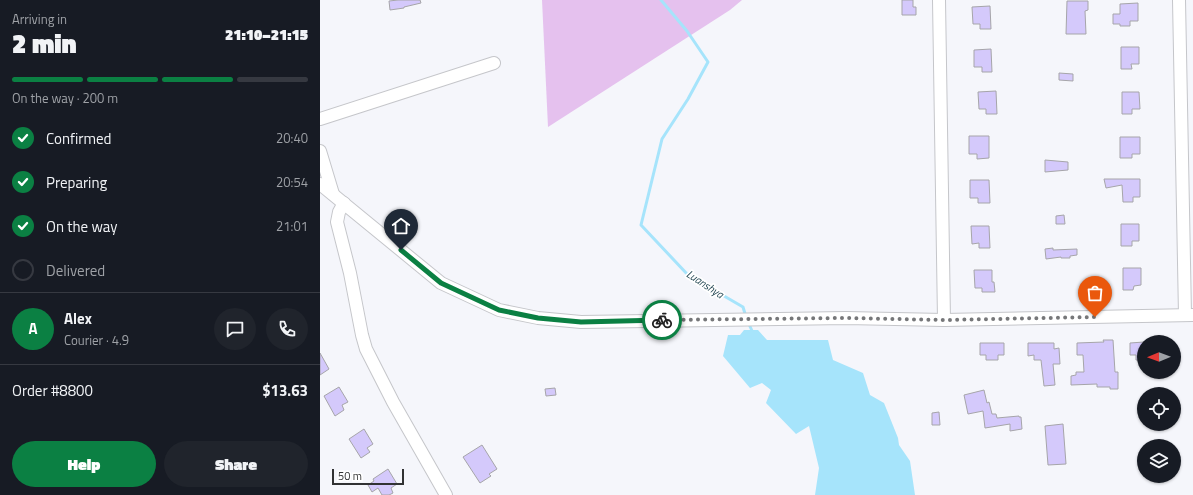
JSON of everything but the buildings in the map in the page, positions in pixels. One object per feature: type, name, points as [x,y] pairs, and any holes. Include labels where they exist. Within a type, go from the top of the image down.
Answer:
[{"type":"street","points":[[939,0],[944,320]]},
{"type":"street","points":[[320,184],[441,283],[499,310],[538,318],[581,322],[846,318],[944,320],[1189,315],[1179,0]]},
{"type":"street","points":[[320,119],[494,63]]},
{"type":"street","points":[[320,152],[333,194]]},
{"type":"street","points":[[344,203],[339,212],[337,222],[350,273],[366,349],[393,402],[446,495]]},
{"type":"shaded area","points":[[542,0],[742,0],[730,10],[548,127]]},
{"type":"water","points":[[744,330],[758,330],[767,340],[828,340],[833,360],[863,373],[870,395],[884,403],[898,438],[899,445],[910,461],[915,495],[815,495],[819,468],[809,426],[796,434],[766,403],[771,390],[762,383],[750,388],[723,356],[728,335],[740,335]]},
{"type":"waterway","name":"Luanshya","points":[[661,0],[687,31],[708,62],[688,99],[662,139],[641,225],[688,275],[743,307],[746,317]]},
{"type":"waterway","name":"Luanshya","points":[[748,322],[753,333]]},
{"type":"way so far","points":[[662,320],[846,318],[944,320],[1095,317]]},
{"type":"route","points":[[401,250],[441,283],[499,310],[538,318],[581,322],[662,320]]}]
